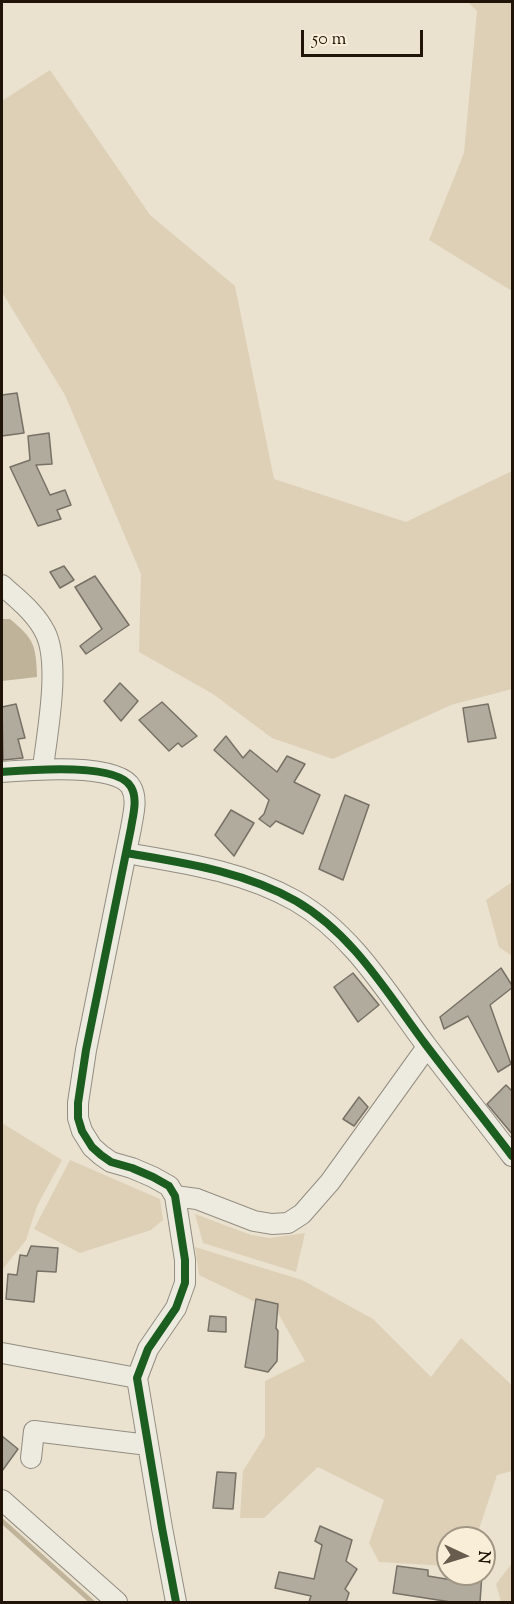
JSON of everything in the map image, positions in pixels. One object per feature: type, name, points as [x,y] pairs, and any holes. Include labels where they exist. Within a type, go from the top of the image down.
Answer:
[{"type":"street","points":[[2,585],[31,612],[46,633],[54,670],[43,768]]},
{"type":"street","points":[[2,772],[43,768],[104,773],[123,778],[131,785],[134,795],[134,810],[126,853],[86,1050],[78,1118],[82,1131],[92,1147],[101,1155],[111,1162],[153,1177],[169,1186],[175,1196],[185,1260],[185,1283],[176,1308],[148,1349],[137,1378],[176,1602]]},
{"type":"street","points":[[126,853],[225,871],[264,885],[296,901],[327,922],[356,950],[427,1047],[513,1156]]},
{"type":"street","points":[[175,1196],[197,1199],[254,1221],[272,1224],[288,1223],[302,1214],[330,1182],[427,1047]]},
{"type":"street","points":[[2,1353],[137,1378]]},
{"type":"street","points":[[31,1458],[34,1431],[148,1445]]},
{"type":"street","points":[[2,1500],[117,1602]]},
{"type":"shaded area","points":[[468,2],[512,2],[512,291],[429,240],[464,153],[477,11]]},
{"type":"shaded area","points":[[50,70],[150,215],[235,286],[274,479],[406,522],[512,471],[512,689],[451,705],[333,759],[272,738],[213,694],[139,652],[141,574],[65,395],[3,294],[2,101]]},
{"type":"shaded area","points":[[2,619],[10,619],[29,638],[36,657],[37,677],[2,681]]},
{"type":"shaded area","points":[[512,882],[512,956],[499,947],[486,900]]},
{"type":"shaded area","points":[[2,1123],[62,1160],[37,1206],[26,1240],[2,1270]]},
{"type":"shaded area","points":[[70,1160],[160,1199],[163,1220],[151,1230],[80,1253],[34,1229]]},
{"type":"shaded area","points":[[195,1214],[251,1235],[270,1238],[305,1233],[296,1272],[203,1243]]},
{"type":"shaded area","points":[[195,1247],[302,1280],[373,1319],[431,1377],[461,1338],[512,1385],[512,1471],[497,1475],[480,1526],[436,1526],[436,1565],[379,1562],[369,1543],[384,1500],[318,1467],[264,1518],[240,1518],[243,1471],[265,1436],[265,1381],[305,1361],[278,1313],[199,1275]]},
{"type":"shaded area","points":[[512,1563],[512,1602],[501,1602],[496,1584]]},
{"type":"building","points":[[17,393],[24,433],[2,436],[2,395]]},
{"type":"building","points":[[49,433],[52,464],[36,465],[50,495],[65,490],[71,505],[57,510],[61,519],[38,526],[10,467],[30,460],[28,436]]},
{"type":"building","points":[[64,566],[74,580],[60,588],[50,572]]},
{"type":"building","points":[[95,576],[129,625],[86,654],[80,646],[102,629],[75,587]]},
{"type":"building","points":[[120,683],[138,701],[121,721],[104,701]]},
{"type":"building","points":[[162,702],[197,736],[182,747],[178,743],[169,751],[139,720]]},
{"type":"building","points":[[16,704],[25,738],[18,739],[23,758],[3,760],[2,707]]},
{"type":"building","points":[[488,704],[496,738],[468,742],[463,708]]},
{"type":"building","points":[[226,736],[243,758],[250,750],[277,772],[287,756],[305,764],[294,782],[320,795],[303,834],[276,821],[270,827],[259,819],[264,814],[269,800],[214,750]]},
{"type":"building","points":[[345,795],[369,805],[343,880],[319,869]]},
{"type":"building","points":[[231,810],[254,823],[234,856],[215,835]]},
{"type":"building","points":[[501,968],[513,987],[490,1005],[511,1064],[498,1072],[468,1016],[444,1029],[440,1017]]},
{"type":"building","points":[[353,973],[379,1005],[358,1022],[334,987]]},
{"type":"building","points":[[506,1085],[513,1092],[513,1135],[487,1104]]},
{"type":"building","points":[[359,1097],[368,1107],[354,1126],[343,1119]]},
{"type":"building","points":[[31,1246],[58,1248],[56,1272],[37,1271],[34,1302],[6,1299],[8,1274],[17,1275],[20,1255],[27,1256]]},
{"type":"building","points":[[256,1299],[278,1304],[277,1361],[268,1372],[245,1367]]},
{"type":"building","points":[[210,1316],[226,1317],[226,1332],[208,1331]]},
{"type":"building","points":[[2,1436],[18,1449],[2,1471]]},
{"type":"building","points":[[217,1472],[236,1473],[233,1509],[213,1508]]},
{"type":"building","points":[[320,1526],[352,1540],[346,1561],[357,1569],[345,1589],[349,1593],[346,1602],[309,1602],[311,1596],[275,1588],[279,1572],[314,1579],[322,1545],[315,1541]]},
{"type":"building","points":[[397,1566],[428,1570],[428,1576],[436,1577],[436,1586],[481,1586],[480,1602],[451,1602],[393,1593]]},
{"type":"waterway","points":[[2,1521],[92,1602]]},
{"type":"cycle path","points":[[2,772],[71,769],[91,771],[123,779],[133,792],[134,807],[131,828],[86,1050],[78,1118],[82,1131],[92,1147],[101,1155],[111,1162],[153,1177],[169,1186],[175,1196],[185,1260],[185,1283],[176,1308],[148,1349],[137,1378],[176,1602]]},
{"type":"cycle path","points":[[126,853],[234,875],[276,891],[316,915],[335,930],[368,966],[512,1156]]}]
